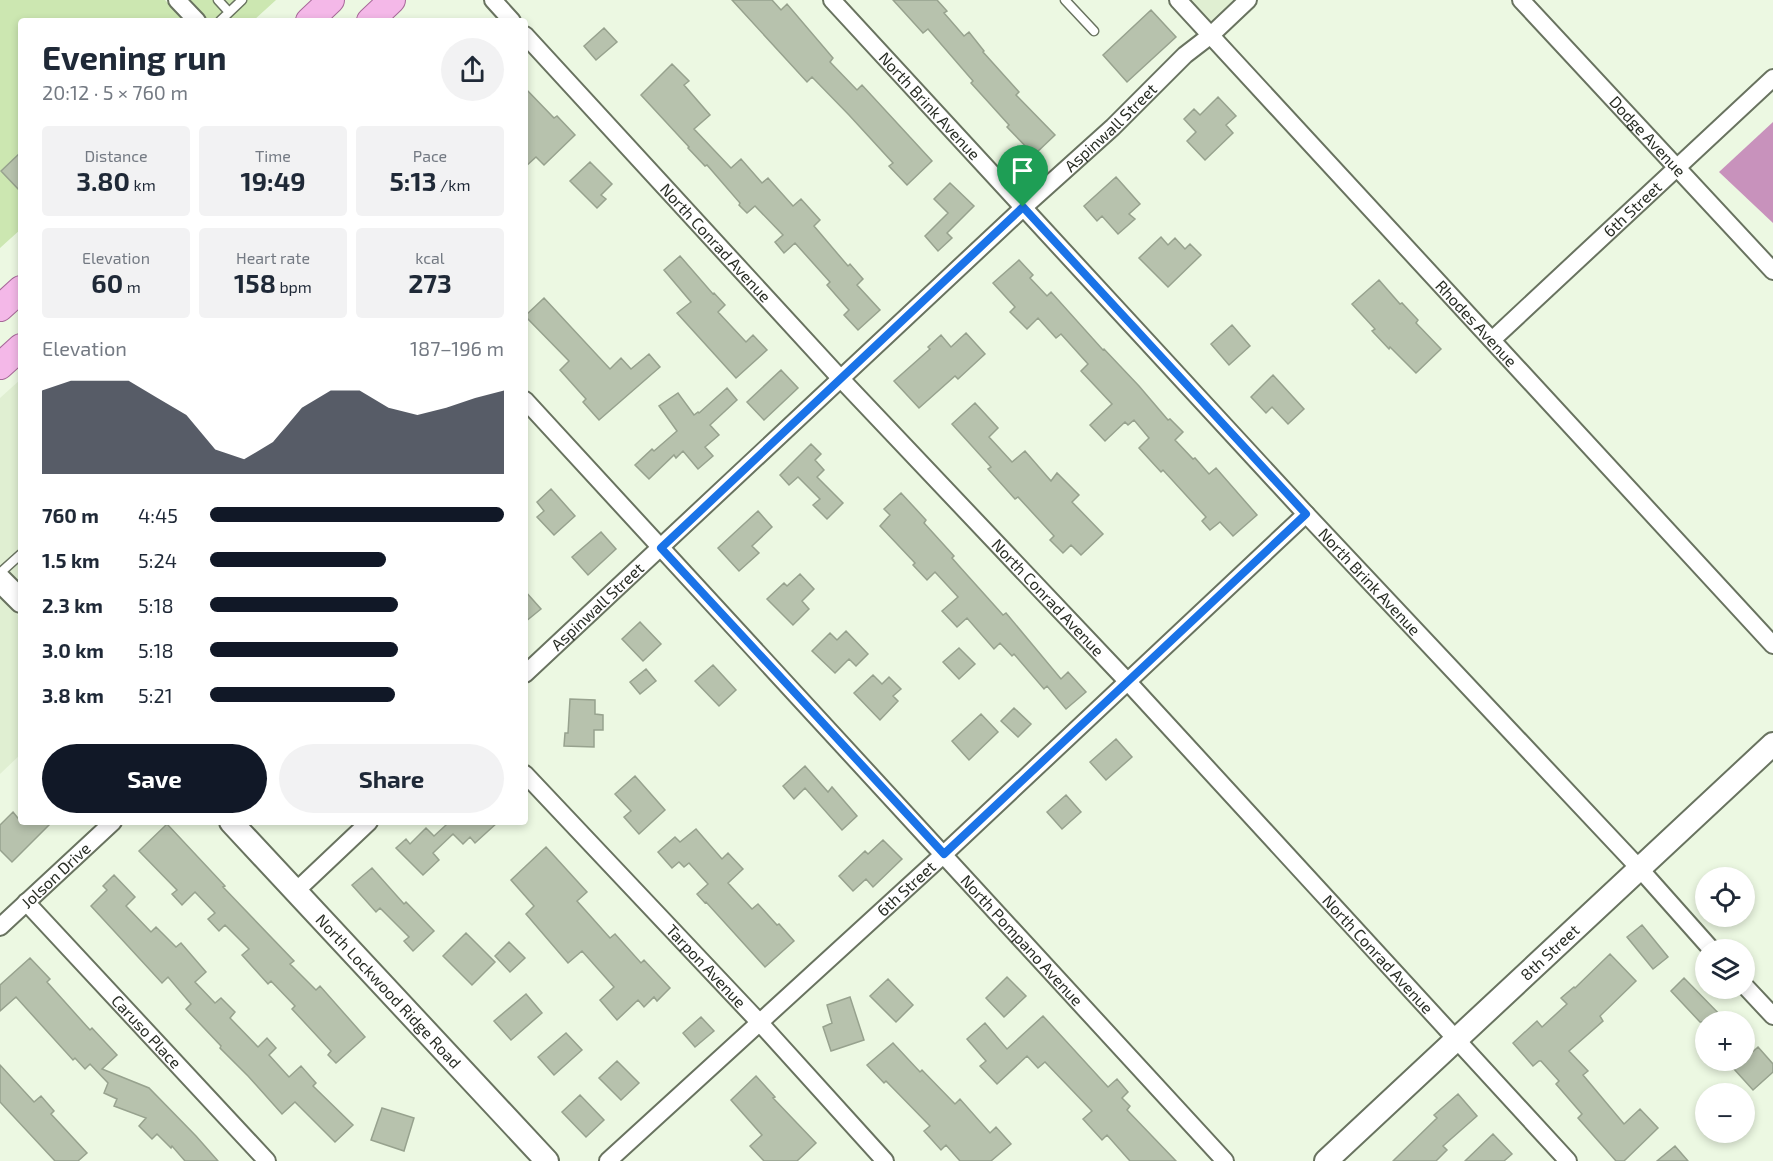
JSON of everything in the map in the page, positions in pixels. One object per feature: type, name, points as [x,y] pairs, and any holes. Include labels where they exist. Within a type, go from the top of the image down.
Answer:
[{"type":"main road","points":[[312,18],[331,0]]},
{"type":"main road","points":[[373,18],[392,0]]},
{"type":"main road","points":[[0,308],[18,292]]},
{"type":"main road","points":[[0,366],[18,350]]},
{"type":"street","points":[[493,0],[509,18]]},
{"type":"street","name":"North Brink Avenue","points":[[832,0],[1306,514],[1640,869],[1702,939]]},
{"type":"street","name":"Rhodes Avenue","points":[[1178,0],[1773,645]]},
{"type":"street","name":"Aspinwall Street","points":[[528,671],[1023,207],[1113,127],[1185,55],[1211,35],[1248,0]]},
{"type":"street","name":"Dodge Avenue","points":[[1521,0],[1773,271]]},
{"type":"street","points":[[179,1],[194,18]]},
{"type":"street","name":"North Conrad Avenue","points":[[528,38],[841,379],[1128,682],[1568,1161]]},
{"type":"street","name":"6th Street","points":[[1492,339],[1773,78]]},
{"type":"street","name":"North Pompano Avenue","points":[[528,403],[1225,1161]]},
{"type":"street","name":"6th Street","points":[[608,1161],[944,854],[1306,514]]},
{"type":"street","points":[[0,580],[18,598]]},
{"type":"street","name":"8th Street","points":[[1326,1161],[1773,744]]},
{"type":"street","name":"Tarpon Avenue","points":[[528,777],[760,1023],[885,1161]]},
{"type":"street","name":"Jolson Drive","points":[[0,927],[109,825]]},
{"type":"street","name":"North Lockwood Ridge Road","points":[[234,825],[547,1161]]},
{"type":"street","points":[[296,891],[366,825]]},
{"type":"street","name":"Caruso Place","points":[[26,902],[267,1161]]},
{"type":"street","points":[[1755,997],[1773,1017]]},
{"type":"lane","points":[[218,0],[229,12]]},
{"type":"lane","points":[[223,18],[243,0]]},
{"type":"lane","points":[[1065,0],[1094,32]]},
{"type":"lane","points":[[0,573],[18,557]]},
{"type":"shaded area","points":[[1189,0],[1234,0],[1210,22]]},
{"type":"shaded area","points":[[1773,122],[1773,223],[1719,172]]},
{"type":"shaded area","points":[[18,382],[18,586],[0,568],[0,398]]},
{"type":"shaded area","points":[[0,592],[18,611],[16,613],[18,615],[18,757],[0,774]]},
{"type":"green space","points":[[0,0],[165,0],[183,18],[18,18],[18,232],[0,248]]},
{"type":"green space","points":[[189,0],[276,0],[256,18],[206,18]]},
{"type":"building","points":[[732,0],[772,0],[781,10],[787,4],[833,58],[830,62],[857,90],[862,85],[932,161],[907,185],[889,166],[893,163],[849,115],[812,77],[807,82]]},
{"type":"building","points":[[893,0],[937,0],[947,11],[944,13],[964,36],[969,32],[983,52],[1019,92],[1016,95],[1055,135],[1034,155],[1007,127],[1009,125],[971,83],[973,81],[928,29],[923,33]]},
{"type":"building","points":[[1151,10],[1176,37],[1127,82],[1103,55]]},
{"type":"building","points":[[604,28],[617,42],[596,60],[584,46]]},
{"type":"building","points":[[672,64],[689,81],[684,85],[710,115],[694,129],[731,168],[741,159],[762,183],[768,178],[793,206],[801,199],[820,220],[814,226],[848,266],[850,264],[863,279],[857,285],[880,310],[858,330],[844,315],[849,310],[827,285],[830,282],[795,243],[784,253],[775,242],[783,235],[755,206],[747,213],[707,165],[705,166],[688,148],[641,95]]},
{"type":"building","points":[[528,91],[554,118],[557,116],[575,135],[544,165],[536,157],[528,164]]},
{"type":"building","points":[[1218,97],[1236,116],[1226,125],[1233,133],[1205,160],[1187,141],[1196,132],[1184,119],[1194,109],[1200,115]]},
{"type":"building","points":[[18,155],[18,189],[1,171]]},
{"type":"building","points":[[590,162],[612,184],[601,195],[606,199],[597,208],[570,181]]},
{"type":"building","points":[[1116,177],[1140,204],[1129,214],[1135,219],[1118,234],[1102,216],[1097,221],[1084,206]]},
{"type":"building","points":[[950,183],[974,206],[947,233],[952,238],[938,251],[925,236],[948,213],[934,199]]},
{"type":"building","points":[[1161,237],[1168,245],[1175,238],[1185,249],[1190,244],[1201,255],[1168,287],[1139,258]]},
{"type":"building","points":[[680,256],[725,305],[718,312],[746,342],[753,335],[767,350],[736,378],[677,313],[691,302],[664,270]]},
{"type":"building","points":[[1019,260],[1033,275],[1030,278],[1047,296],[1051,292],[1168,420],[1170,419],[1183,432],[1175,440],[1209,474],[1216,468],[1257,515],[1233,536],[1220,522],[1210,530],[1202,521],[1206,517],[1163,470],[1161,472],[1139,448],[1149,438],[1134,420],[1128,425],[1125,422],[1105,441],[1090,425],[1112,404],[1081,371],[1088,364],[1061,334],[1056,338],[1038,318],[1027,329],[1010,312],[1015,307],[993,283]]},
{"type":"building","points":[[1379,280],[1418,320],[1416,323],[1441,349],[1416,373],[1372,331],[1375,329],[1352,304]]},
{"type":"building","points":[[544,298],[610,369],[621,358],[631,369],[649,354],[660,367],[599,420],[583,402],[586,399],[560,370],[569,361],[528,319],[528,313]]},
{"type":"building","points":[[1232,325],[1250,346],[1229,365],[1211,344]]},
{"type":"building","points":[[966,333],[985,354],[958,379],[955,376],[919,408],[894,381],[930,349],[928,347],[941,335],[951,347]]},
{"type":"building","points":[[781,370],[798,388],[764,420],[747,402]]},
{"type":"building","points":[[1273,375],[1304,409],[1288,424],[1272,407],[1266,413],[1251,397]]},
{"type":"building","points":[[727,388],[737,400],[710,425],[719,435],[705,447],[713,456],[698,469],[683,451],[676,458],[674,455],[649,479],[635,465],[677,431],[659,406],[678,393],[694,415]]},
{"type":"building","points":[[975,403],[998,428],[989,437],[1012,462],[1025,451],[1051,481],[1057,473],[1079,495],[1072,502],[1103,534],[1081,555],[1071,545],[1063,553],[1050,540],[1054,536],[1018,497],[1015,499],[988,469],[991,467],[952,424]]},
{"type":"building","points":[[811,444],[821,454],[815,460],[824,470],[817,477],[843,503],[827,519],[813,505],[820,499],[798,477],[789,485],[780,475]]},
{"type":"building","points":[[551,489],[575,516],[554,535],[537,517],[544,511],[537,502]]},
{"type":"building","points":[[901,493],[926,520],[924,523],[954,556],[952,558],[1003,615],[1006,613],[1061,679],[1068,672],[1086,692],[1066,709],[1047,686],[1044,689],[1014,654],[1012,656],[1000,643],[994,649],[967,618],[957,627],[942,611],[958,597],[935,572],[927,580],[913,565],[915,563],[880,526],[890,515],[884,509]]},
{"type":"building","points":[[758,511],[772,527],[752,546],[759,553],[739,571],[718,548]]},
{"type":"building","points":[[601,532],[616,549],[588,575],[572,557]]},
{"type":"building","points":[[800,574],[814,589],[802,601],[809,609],[793,625],[767,599],[784,583],[787,586]]},
{"type":"building","points":[[528,594],[541,609],[528,620]]},
{"type":"building","points":[[640,622],[661,644],[643,661],[622,639]]},
{"type":"building","points":[[846,631],[868,654],[856,666],[849,659],[835,673],[812,651],[830,633],[837,640]]},
{"type":"building","points":[[959,648],[975,664],[959,679],[943,662]]},
{"type":"building","points":[[713,665],[736,690],[719,706],[695,681]]},
{"type":"building","points":[[646,669],[656,681],[640,694],[630,682]]},
{"type":"building","points":[[873,675],[882,684],[889,677],[901,689],[893,696],[898,701],[880,720],[854,693]]},
{"type":"building","points":[[570,699],[595,700],[595,714],[603,715],[603,730],[594,730],[594,747],[564,746],[565,733],[568,733]]},
{"type":"building","points":[[1014,708],[1031,724],[1018,737],[1001,721]]},
{"type":"building","points":[[981,714],[998,732],[969,760],[952,741]]},
{"type":"building","points":[[1116,739],[1132,757],[1106,780],[1090,762]]},
{"type":"building","points":[[805,766],[828,792],[832,787],[857,816],[842,830],[805,788],[794,799],[783,786]]},
{"type":"building","points":[[635,776],[665,810],[639,834],[624,817],[631,811],[615,794]]},
{"type":"building","points":[[1066,795],[1081,812],[1062,829],[1047,812]]},
{"type":"building","points":[[13,812],[18,818],[18,825],[49,825],[12,862],[0,850],[0,825]]},
{"type":"building","points":[[168,825],[294,961],[290,964],[316,990],[320,986],[365,1037],[336,1063],[328,1055],[331,1051],[292,1009],[295,1006],[271,981],[268,984],[242,955],[249,949],[225,925],[219,931],[208,919],[215,913],[195,892],[182,905],[172,894],[177,890],[139,851]]},
{"type":"building","points":[[446,825],[495,825],[475,843],[470,837],[463,844],[453,834],[433,853],[439,860],[423,875],[396,848],[406,839],[410,844],[426,828],[434,836]]},
{"type":"building","points":[[696,829],[722,859],[728,853],[743,869],[728,883],[752,909],[758,904],[794,941],[765,967],[697,894],[708,884],[689,863],[684,867],[679,862],[672,868],[658,852],[675,837],[680,842]]},
{"type":"building","points":[[883,840],[902,859],[873,887],[866,879],[853,891],[839,876],[865,851],[868,854]]},
{"type":"building","points":[[546,847],[587,892],[577,901],[610,938],[615,934],[641,963],[644,960],[670,988],[657,1001],[654,997],[644,1007],[638,1000],[617,1020],[600,1000],[614,987],[582,951],[568,963],[526,914],[534,906],[511,880]]},
{"type":"building","points":[[372,868],[404,904],[406,902],[434,931],[413,951],[404,941],[409,937],[380,908],[376,912],[352,885]]},
{"type":"building","points":[[114,875],[135,897],[126,906],[151,932],[156,927],[176,947],[181,943],[206,972],[195,982],[215,1003],[221,998],[235,1012],[230,1018],[258,1047],[267,1038],[276,1048],[269,1055],[289,1077],[301,1066],[316,1083],[313,1086],[353,1125],[335,1142],[295,1102],[282,1114],[186,1009],[191,1004],[168,977],[162,983],[91,906],[107,890],[103,886]]},
{"type":"building","points":[[1642,925],[1668,957],[1653,969],[1627,937]]},
{"type":"building","points":[[466,933],[495,962],[472,985],[443,956]]},
{"type":"building","points":[[509,942],[525,958],[510,972],[495,956]]},
{"type":"building","points":[[1610,954],[1636,981],[1600,1016],[1603,1021],[1569,1051],[1588,1071],[1583,1075],[1624,1124],[1640,1109],[1658,1128],[1624,1161],[1616,1161],[1578,1118],[1582,1114],[1556,1084],[1559,1081],[1541,1061],[1533,1066],[1513,1043],[1537,1021],[1542,1027],[1567,1004],[1561,998],[1575,988]]},
{"type":"building","points":[[30,958],[50,979],[47,982],[90,1030],[92,1028],[117,1055],[102,1069],[149,1088],[218,1161],[185,1161],[157,1134],[152,1139],[139,1126],[146,1118],[114,1106],[117,1099],[104,1093],[108,1083],[90,1064],[85,1069],[75,1058],[73,1060],[16,997],[0,1011],[0,985]]},
{"type":"building","points":[[1007,977],[1026,996],[1004,1017],[986,998]]},
{"type":"building","points":[[1684,978],[1695,989],[1695,999],[1705,999],[1716,1011],[1695,1011],[1695,1017],[1671,991]]},
{"type":"building","points":[[888,979],[913,1005],[896,1022],[870,996]]},
{"type":"building","points":[[526,994],[542,1013],[511,1040],[494,1021]]},
{"type":"building","points":[[850,997],[864,1040],[831,1051],[823,1027],[832,1023],[827,1005]]},
{"type":"building","points":[[1043,1016],[1108,1087],[1117,1079],[1128,1092],[1122,1098],[1130,1106],[1127,1110],[1176,1161],[1130,1161],[1107,1135],[1102,1140],[1083,1119],[1092,1111],[1045,1062],[1038,1068],[1027,1056],[997,1084],[980,1066],[986,1061],[967,1039],[985,1023],[1007,1049]]},
{"type":"building","points":[[701,1017],[714,1031],[695,1047],[683,1033]]},
{"type":"building","points":[[566,1033],[582,1050],[554,1075],[538,1057]]},
{"type":"building","points":[[893,1043],[955,1104],[960,1099],[990,1133],[996,1127],[1011,1144],[991,1161],[960,1161],[946,1145],[941,1150],[924,1131],[930,1126],[867,1065]]},
{"type":"building","points":[[1758,1047],[1773,1064],[1773,1072],[1755,1088],[1755,1083],[1747,1083],[1736,1071],[1755,1071],[1755,1050]]},
{"type":"building","points":[[617,1061],[639,1083],[621,1100],[599,1078]]},
{"type":"building","points":[[0,1065],[34,1102],[41,1096],[54,1111],[51,1114],[87,1153],[78,1161],[55,1161],[0,1102]]},
{"type":"building","points":[[756,1076],[775,1097],[773,1098],[816,1143],[797,1161],[764,1161],[750,1146],[762,1135],[731,1100]]},
{"type":"building","points":[[1458,1094],[1477,1116],[1443,1146],[1447,1150],[1436,1161],[1393,1161],[1437,1118],[1434,1115]]},
{"type":"building","points":[[580,1095],[604,1120],[586,1137],[562,1112]]},
{"type":"building","points":[[382,1108],[414,1118],[404,1151],[371,1140]]},
{"type":"building","points":[[1493,1134],[1512,1154],[1504,1161],[1465,1161]]},
{"type":"building","points":[[1675,1146],[1688,1161],[1657,1161]]},
{"type":"route","points":[[1023,207],[1306,514],[944,854],[661,548],[1023,207]]}]
